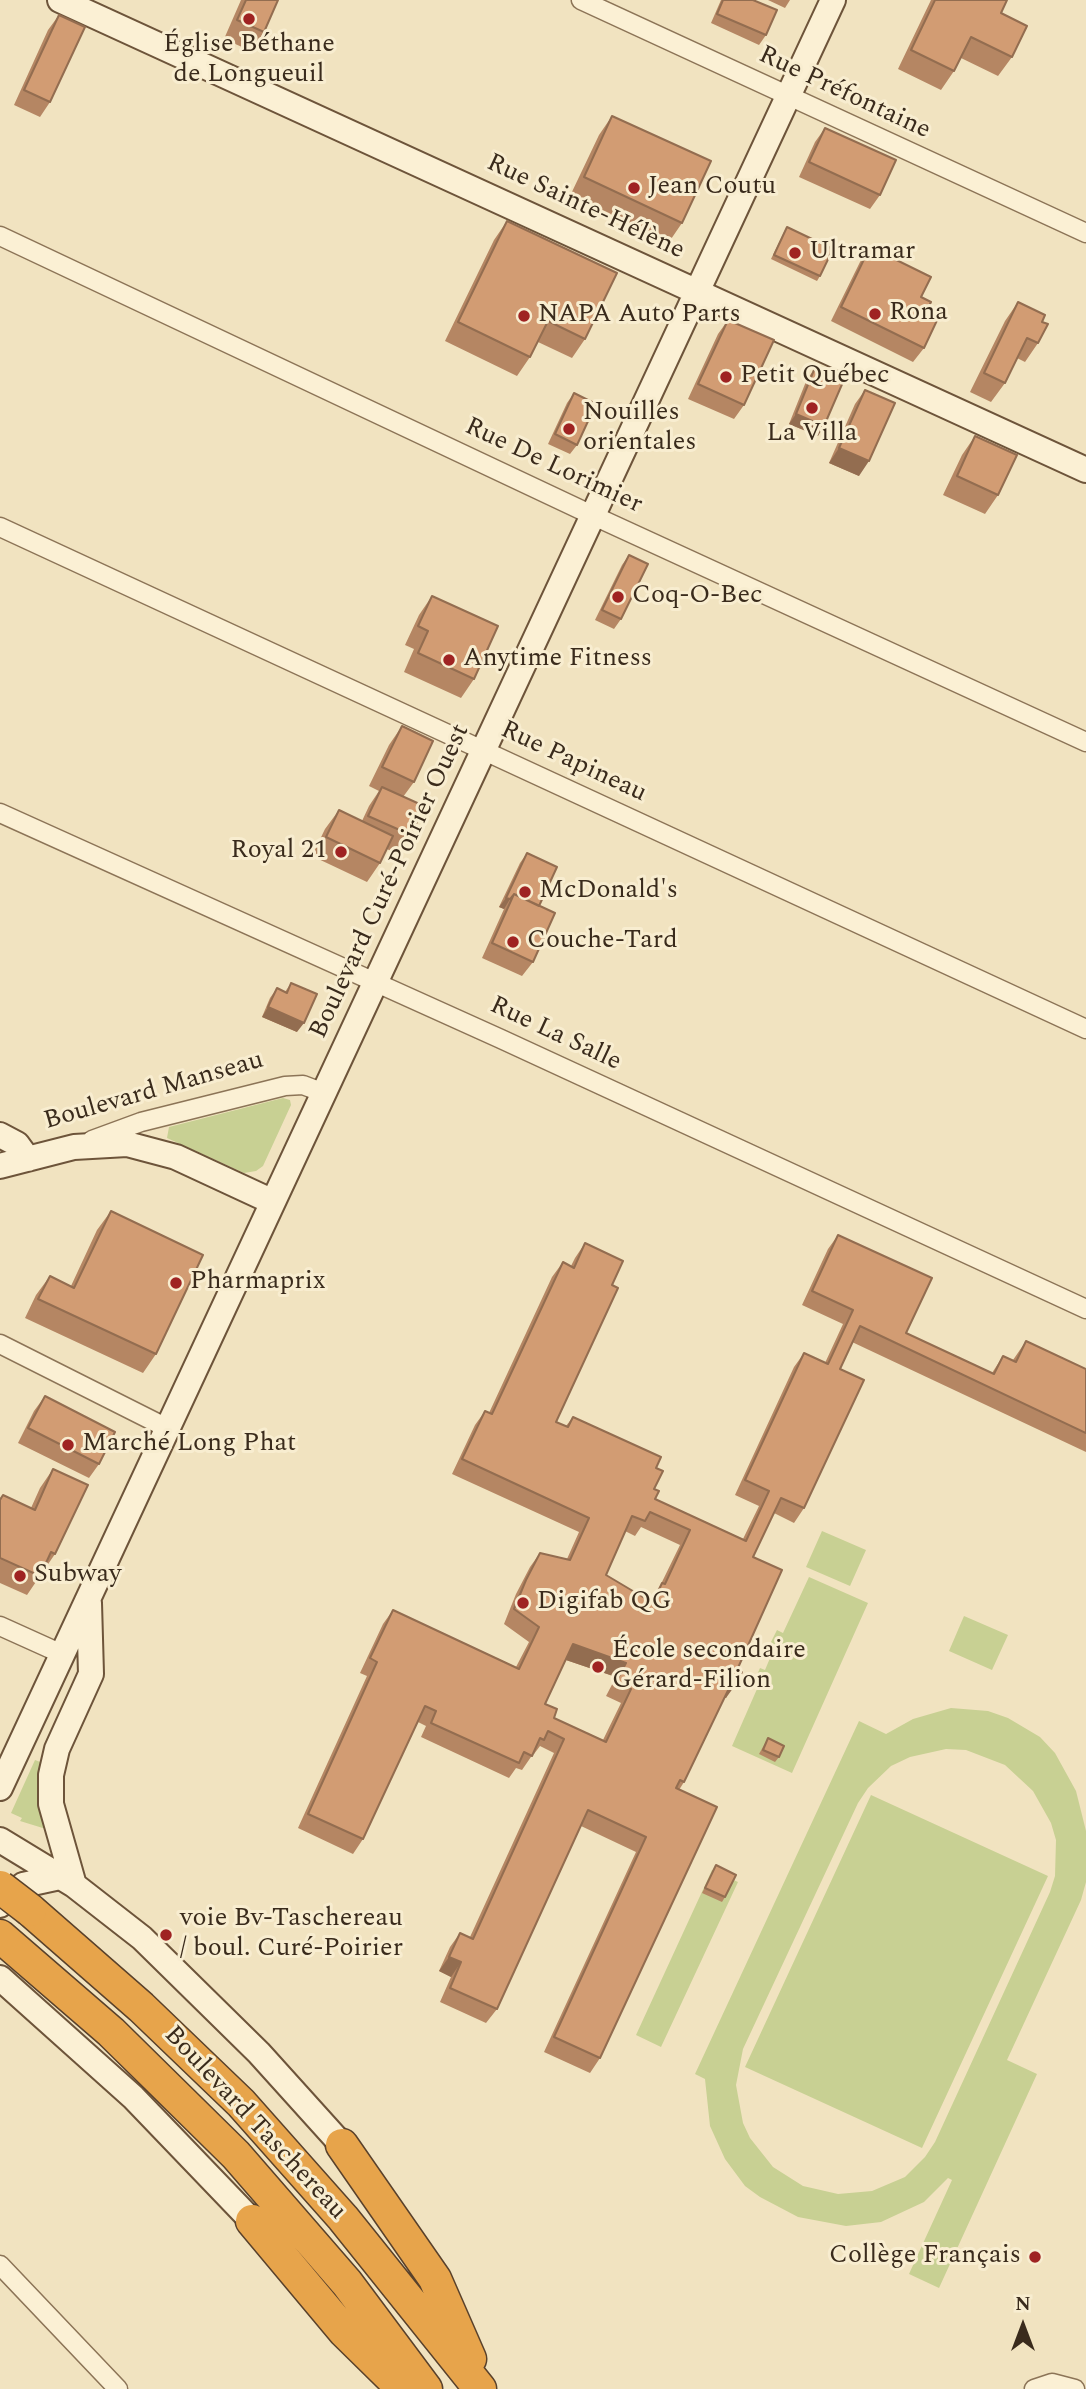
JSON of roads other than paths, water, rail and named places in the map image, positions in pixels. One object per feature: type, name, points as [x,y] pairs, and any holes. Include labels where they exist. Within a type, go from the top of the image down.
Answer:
[{"type":"highway","name":"Boulevard Taschereau","points":[[0,1887],[15,1908],[141,2007],[241,2103],[343,2218],[482,2389]]},
{"type":"highway","name":"Boulevard Taschereau","points":[[5,1939],[111,2032],[243,2162],[347,2283],[426,2389]]},
{"type":"highway","points":[[342,2145],[435,2279],[482,2389]]},
{"type":"highway","points":[[252,2221],[344,2331],[403,2389]]},
{"type":"main road","name":"Rue Sainte-Hélène","points":[[60,0],[1086,470]]},
{"type":"main road","name":"Boulevard Curé-Poirier Ouest","points":[[0,1788],[485,752],[833,0]]},
{"type":"main road","points":[[0,1135],[17,1144],[28,1159]]},
{"type":"main road","points":[[74,1147],[102,1144],[147,1148],[176,1157],[273,1202]]},
{"type":"main road","name":"Boulevard Manseau","points":[[0,1166],[74,1147]]},
{"type":"main road","points":[[15,1908],[23,1885],[67,1881],[51,1804],[51,1775],[57,1749],[92,1674],[89,1597]]},
{"type":"main road","name":"Boulevard Taschereau","points":[[0,1840],[67,1881],[118,1919],[182,1976],[259,2053],[342,2145]]},
{"type":"main road","points":[[0,1978],[133,2097],[252,2221]]},
{"type":"street","name":"Rue Préfontaine","points":[[582,0],[1086,233]]},
{"type":"street","name":"Rue De Lorimier","points":[[0,236],[594,516],[1086,742]]},
{"type":"street","name":"Rue Papineau","points":[[0,527],[1086,1029]]},
{"type":"street","name":"Rue La Salle","points":[[0,813],[376,982],[1086,1309]]},
{"type":"street","name":"Boulevard Manseau","points":[[74,1147],[141,1122],[285,1086],[305,1085],[324,1093]]},
{"type":"street","points":[[0,1344],[167,1428]]},
{"type":"street","points":[[0,1626],[62,1654]]},
{"type":"street","points":[[0,2265],[118,2389]]},
{"type":"street","points":[[1034,2389],[1052,2383],[1075,2389]]},
{"type":"place","name":"Église Béthane de Longueuil","points":[[249,19]]},
{"type":"place","name":"Jean Coutu","points":[[634,188]]},
{"type":"place","name":"Ultramar","points":[[795,253]]},
{"type":"place","name":"Rona","points":[[875,314]]},
{"type":"place","name":"NAPA Auto Parts","points":[[524,316]]},
{"type":"place","name":"Petit Québec","points":[[726,377]]},
{"type":"place","name":"La Villa","points":[[812,408]]},
{"type":"place","name":"Nouilles orientales","points":[[569,429]]},
{"type":"place","name":"Coq-O-Bec","points":[[618,597]]},
{"type":"place","name":"Anytime Fitness","points":[[449,660]]},
{"type":"place","name":"Royal 21","points":[[341,852]]},
{"type":"place","name":"McDonald's","points":[[525,892]]},
{"type":"place","name":"Couche-Tard","points":[[513,942]]},
{"type":"place","name":"Pharmaprix","points":[[176,1283]]},
{"type":"place","name":"Marché Long Phat","points":[[68,1445]]},
{"type":"place","name":"Subway","points":[[20,1576]]},
{"type":"place","name":"Digifab QG","points":[[523,1603]]},
{"type":"place","name":"École secondaire Gérard-Filion","points":[[598,1667]]},
{"type":"place","name":"voie Bv-Taschereau / boul. Curé-Poirier","points":[[166,1935]]},
{"type":"place","name":"Collège Français","points":[[1035,2257]]}]
